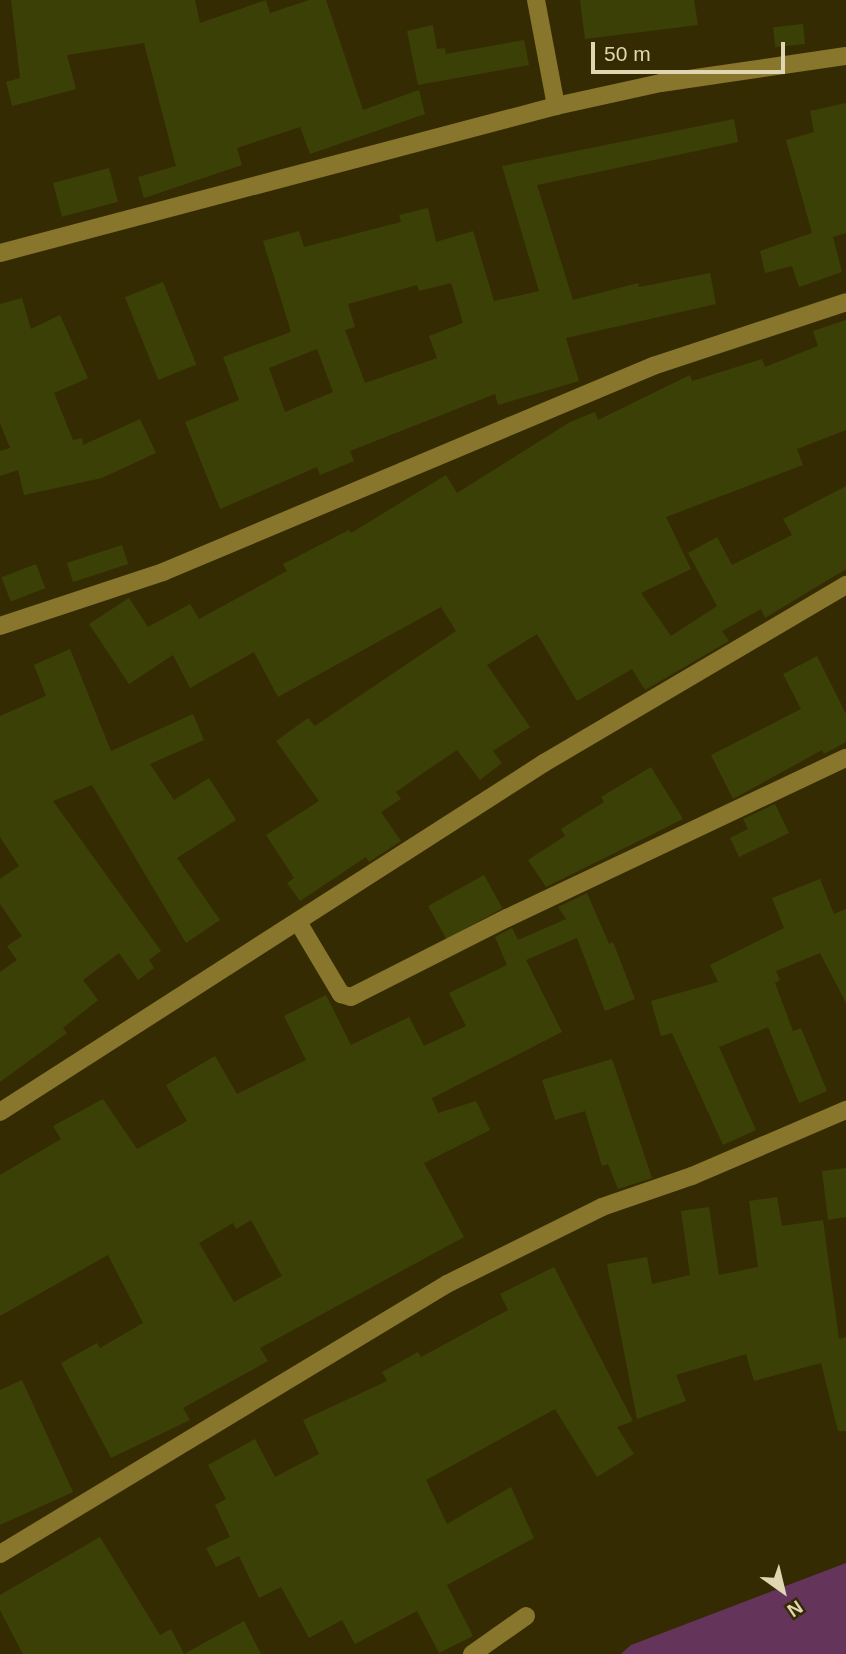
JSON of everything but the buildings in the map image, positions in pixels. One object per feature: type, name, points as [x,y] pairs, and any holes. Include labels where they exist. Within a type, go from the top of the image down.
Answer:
[{"type":"street","points":[[536,0],[556,106]]},
{"type":"street","points":[[0,253],[556,106],[661,83],[846,56]]},
{"type":"street","points":[[0,626],[163,572],[653,366],[846,302]]},
{"type":"street","points":[[0,1112],[544,763],[846,585]]},
{"type":"street","points":[[298,922],[341,994],[351,997],[846,758]]},
{"type":"street","points":[[0,1553],[447,1284],[602,1206],[692,1176],[846,1110]]},
{"type":"street","points":[[472,1654],[526,1616]]},
{"type":"shaded area","points":[[846,1563],[846,1654],[621,1654],[631,1645]]}]
